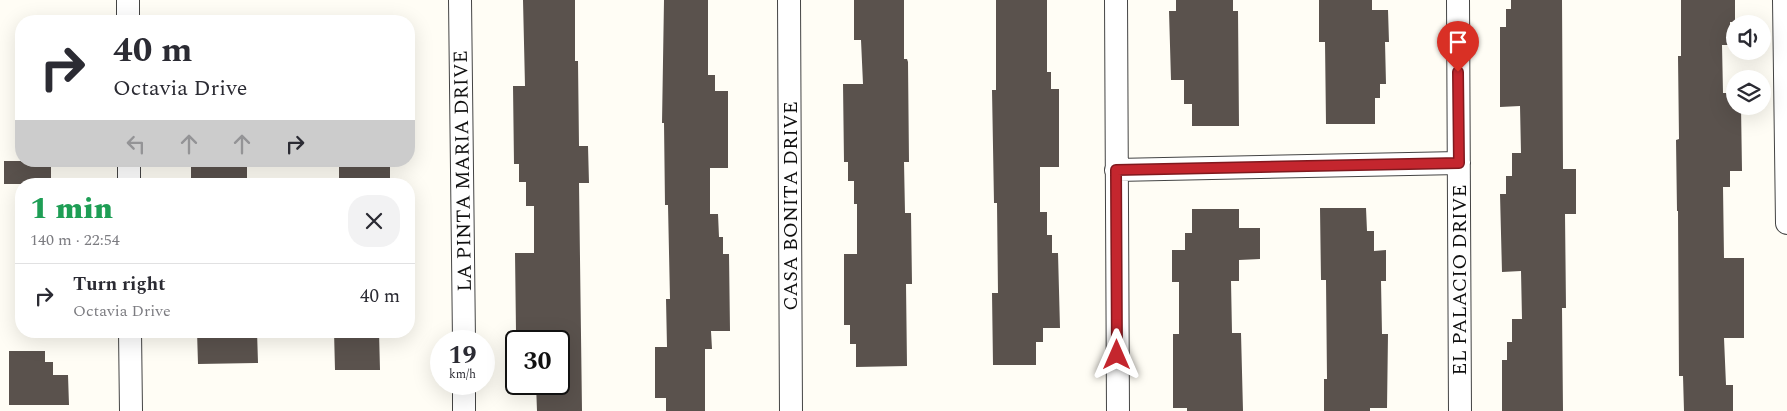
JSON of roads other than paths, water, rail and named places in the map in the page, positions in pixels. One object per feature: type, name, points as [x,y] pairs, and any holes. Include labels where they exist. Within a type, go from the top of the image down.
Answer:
[{"type":"street","points":[[128,0],[128,15]]},
{"type":"street","name":"LA PINTA MARIA DRIVE","points":[[460,0],[464,330]]},
{"type":"street","name":"CASA BONITA DRIVE","points":[[789,0],[791,411]]},
{"type":"street","points":[[1116,0],[1118,411]]},
{"type":"street","name":"EL PALACIO DRIVE","points":[[1458,0],[1460,411]]},
{"type":"street","points":[[1784,0],[1787,223]]},
{"type":"street","points":[[1116,170],[1459,163]]},
{"type":"street","points":[[130,338],[130,411]]},
{"type":"street","points":[[464,395],[464,411]]}]
